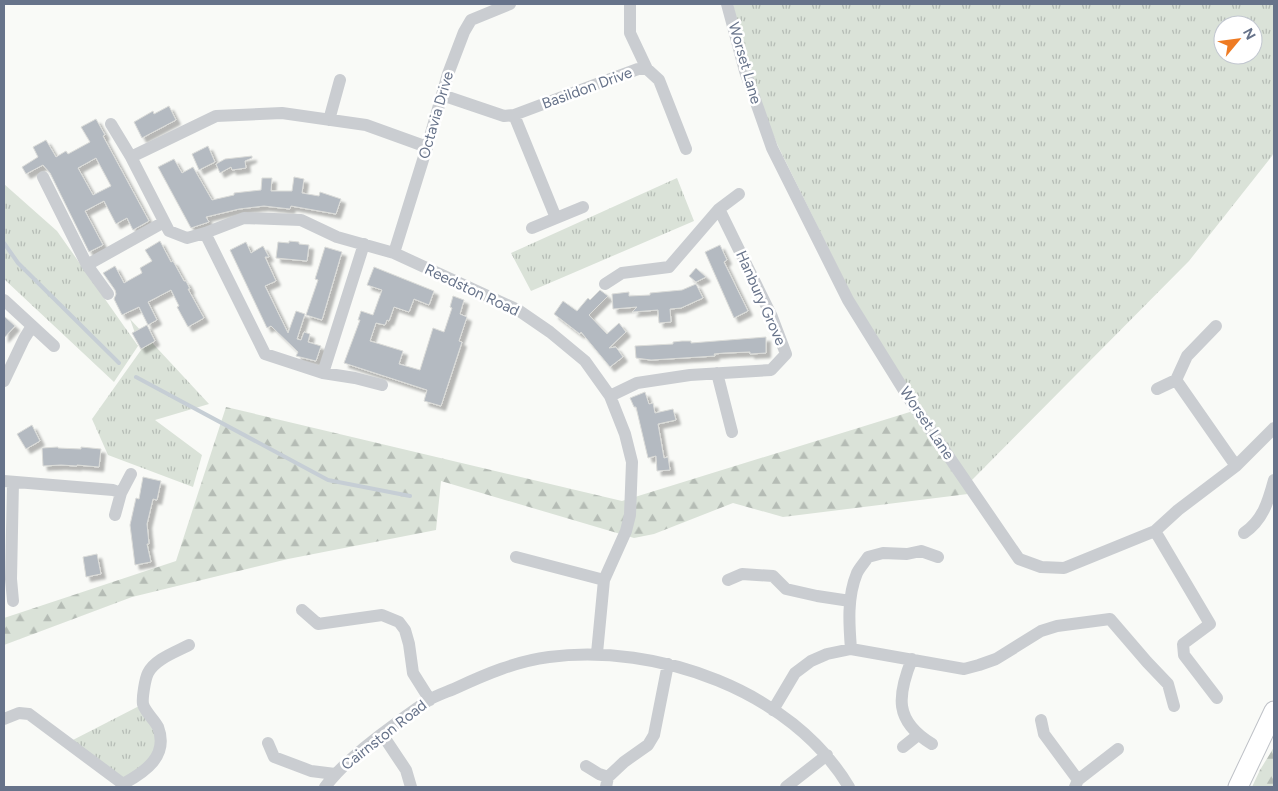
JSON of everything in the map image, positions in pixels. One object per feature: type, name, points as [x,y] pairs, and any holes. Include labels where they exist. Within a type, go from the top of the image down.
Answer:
[{"type":"street","name":"Octavia Drive","points":[[394,253],[457,47],[472,20],[510,4]]},
{"type":"street","points":[[630,4],[630,34],[647,69]]},
{"type":"street","name":"Worset Lane","points":[[728,4],[745,71],[772,148],[848,300],[910,400],[1020,560],[1041,568],[1064,568],[1154,531],[1178,510],[1236,466],[1272,434]]},
{"type":"street","name":"Basildon Drive","points":[[514,116],[638,69],[647,69],[659,80],[686,149]]},
{"type":"street","points":[[329,120],[340,80]]},
{"type":"street","points":[[442,95],[504,116],[514,116],[556,218]]},
{"type":"street","points":[[131,157],[216,116],[282,113],[366,125],[427,147]]},
{"type":"street","name":"Reedston Road","points":[[111,124],[131,157],[168,231],[187,238],[244,218],[301,220],[337,237],[394,253],[518,310],[550,332],[585,361],[610,396],[625,434],[632,462],[630,515],[626,531],[604,580],[597,653]]},
{"type":"street","points":[[43,177],[87,265],[108,294]]},
{"type":"street","points":[[605,284],[622,273],[669,267],[719,209],[739,194]]},
{"type":"street","points":[[532,228],[583,207]]},
{"type":"street","name":"Hanbury Grove","points":[[610,396],[637,382],[690,375],[772,370],[786,354],[772,317],[719,209]]},
{"type":"street","points":[[87,265],[164,222]]},
{"type":"street","points":[[205,233],[265,354],[323,373],[356,378],[382,385]]},
{"type":"street","points":[[323,373],[364,244]]},
{"type":"street","points":[[4,300],[54,346]]},
{"type":"street","points":[[4,381],[32,326]]},
{"type":"street","points":[[1157,389],[1176,380],[1187,356],[1216,326]]},
{"type":"street","points":[[717,373],[732,432]]},
{"type":"street","points":[[1176,380],[1236,466]]},
{"type":"street","points":[[115,514],[121,493],[131,474]]},
{"type":"street","points":[[1244,534],[1263,514],[1274,480]]},
{"type":"street","points":[[13,601],[7,579],[8,481],[113,490],[121,493]]},
{"type":"street","points":[[1154,531],[1210,624],[1183,644],[1183,650],[1184,655],[1217,698]]},
{"type":"street","points":[[851,648],[850,601],[857,573],[868,557],[883,553],[907,554],[922,545],[938,558]]},
{"type":"street","points":[[516,557],[604,580]]},
{"type":"street","points":[[728,580],[740,568],[773,576],[786,589],[850,601]]},
{"type":"street","points":[[302,610],[318,624],[382,615],[399,622],[405,630],[414,673],[430,700]]},
{"type":"street","points":[[773,710],[795,673],[811,661],[827,654],[851,648],[964,669],[996,658],[1041,631],[1057,626],[1110,619],[1146,662],[1173,680],[1174,706]]},
{"type":"street","points":[[4,719],[19,714],[29,714],[124,785],[154,762],[160,744],[158,728],[143,704],[148,673],[157,663],[189,645]]},
{"type":"street","name":"Cairnston Road","points":[[325,787],[335,774],[382,734],[430,700],[483,675],[513,665],[548,657],[597,653],[634,656],[668,664],[729,685],[773,710],[797,727],[827,755],[849,787]]},
{"type":"street","points":[[912,659],[905,677],[900,699],[906,720],[918,735],[932,744]]},
{"type":"street","points":[[586,766],[599,774],[607,782],[624,762],[648,745],[654,735],[668,664]]},
{"type":"street","points":[[1238,787],[1274,710]]},
{"type":"street","points":[[1041,720],[1044,734],[1077,784],[1118,749]]},
{"type":"street","points":[[382,734],[406,770],[411,787]]},
{"type":"street","points":[[903,747],[918,735]]},
{"type":"street","points":[[268,743],[274,757],[310,771],[335,774]]},
{"type":"street","points":[[786,787],[827,755]]},
{"type":"green space","points":[[733,4],[1274,4],[1274,152],[1272,156],[1189,261],[971,481],[914,397],[852,296],[777,144],[748,74]]},
{"type":"green space","points":[[677,178],[694,221],[531,291],[511,253]]},
{"type":"green space","points":[[4,184],[57,231],[138,346],[114,382],[4,279]]},
{"type":"green space","points":[[130,319],[209,404],[155,420],[202,455],[193,487],[108,455],[92,419],[141,350]]},
{"type":"green space","points":[[226,407],[622,501],[913,411],[968,494],[783,517],[733,503],[654,534],[634,538],[441,481],[436,530],[288,559],[132,597],[4,645],[4,618],[176,561]]},
{"type":"green space","points":[[143,704],[158,728],[154,763],[123,784],[69,742]]},
{"type":"green space","points":[[1274,747],[1274,787],[1252,787],[1260,770]]},
{"type":"building","points":[[169,106],[176,120],[142,138],[134,122],[153,111],[154,114]]},
{"type":"building","points":[[96,119],[105,135],[103,136],[149,221],[133,230],[127,218],[116,224],[104,201],[85,211],[103,245],[89,252],[50,173],[43,165],[26,174],[22,167],[38,157],[33,147],[46,140],[56,157],[66,151],[68,154],[90,142],[81,127]],"holes":[[[96,158],[111,186],[93,195],[78,168]]]},
{"type":"building","points":[[208,146],[215,162],[199,170],[192,154]]},
{"type":"building","points":[[252,156],[252,158],[245,161],[246,168],[232,170],[231,167],[220,173],[216,164],[225,159]]},
{"type":"building","points":[[174,159],[182,173],[193,167],[212,200],[234,195],[234,193],[261,190],[262,178],[272,178],[271,191],[292,191],[294,177],[304,179],[302,193],[319,196],[320,192],[341,199],[336,214],[291,206],[290,209],[264,206],[239,209],[206,217],[209,222],[191,228],[158,167]]},
{"type":"building","points":[[160,241],[171,262],[173,261],[184,281],[186,281],[190,289],[188,289],[204,318],[188,327],[177,307],[179,306],[171,290],[148,302],[157,320],[148,325],[139,307],[122,315],[114,299],[115,290],[103,273],[115,266],[124,283],[142,273],[140,268],[152,261],[145,250]]},
{"type":"building","points":[[289,241],[309,245],[307,261],[276,258],[278,242],[289,243]]},
{"type":"building","points":[[246,242],[251,253],[263,246],[269,257],[265,257],[276,281],[265,286],[288,333],[296,311],[305,314],[297,339],[301,340],[304,332],[310,334],[308,342],[321,346],[316,361],[296,356],[298,352],[271,326],[267,328],[230,250]]},
{"type":"building","points":[[720,245],[727,260],[724,262],[748,311],[734,318],[705,252]]},
{"type":"building","points":[[325,247],[342,252],[322,320],[306,315],[318,280],[315,279]]},
{"type":"building","points":[[374,267],[434,291],[429,305],[414,299],[409,312],[394,307],[389,321],[387,320],[385,325],[376,323],[370,341],[403,351],[399,364],[420,370],[433,328],[444,332],[452,308],[450,307],[453,296],[464,300],[460,314],[467,317],[459,341],[462,342],[441,406],[424,401],[427,390],[344,363],[360,320],[358,320],[361,311],[373,315],[382,290],[367,285]]},
{"type":"building","points":[[696,268],[706,277],[696,282],[689,276]]},
{"type":"building","points":[[696,284],[703,298],[681,308],[670,309],[671,322],[659,323],[658,310],[632,312],[637,307],[613,309],[612,294],[629,292],[629,296],[650,295],[650,293],[682,290]]},
{"type":"building","points":[[600,290],[608,296],[589,315],[607,334],[619,323],[626,332],[609,348],[616,347],[623,357],[610,367],[581,332],[580,334],[554,314],[563,301],[577,311],[588,298],[590,300]]},
{"type":"building","points":[[4,316],[15,326],[4,338]]},
{"type":"building","points":[[147,325],[155,341],[141,349],[132,333]]},
{"type":"building","points":[[766,337],[766,353],[724,353],[714,354],[715,356],[651,360],[636,358],[635,346],[673,344],[673,342],[682,341],[691,341],[691,343]]},
{"type":"building","points":[[645,392],[649,404],[653,403],[655,413],[673,409],[676,420],[658,424],[664,458],[668,457],[670,470],[657,471],[656,456],[648,458],[636,407],[634,407],[630,398]]},
{"type":"building","points":[[32,425],[40,441],[26,449],[17,434]]},
{"type":"building","points":[[42,448],[101,449],[99,467],[77,465],[43,466]]},
{"type":"building","points":[[143,477],[161,481],[157,500],[153,499],[147,524],[149,544],[147,544],[151,562],[135,565],[130,525],[136,498],[139,499]]},
{"type":"building","points":[[97,554],[101,574],[86,577],[83,557]]},
{"type":"waterway","points":[[4,243],[18,263],[119,363]]},
{"type":"waterway","points":[[136,377],[328,480],[410,496]]}]
